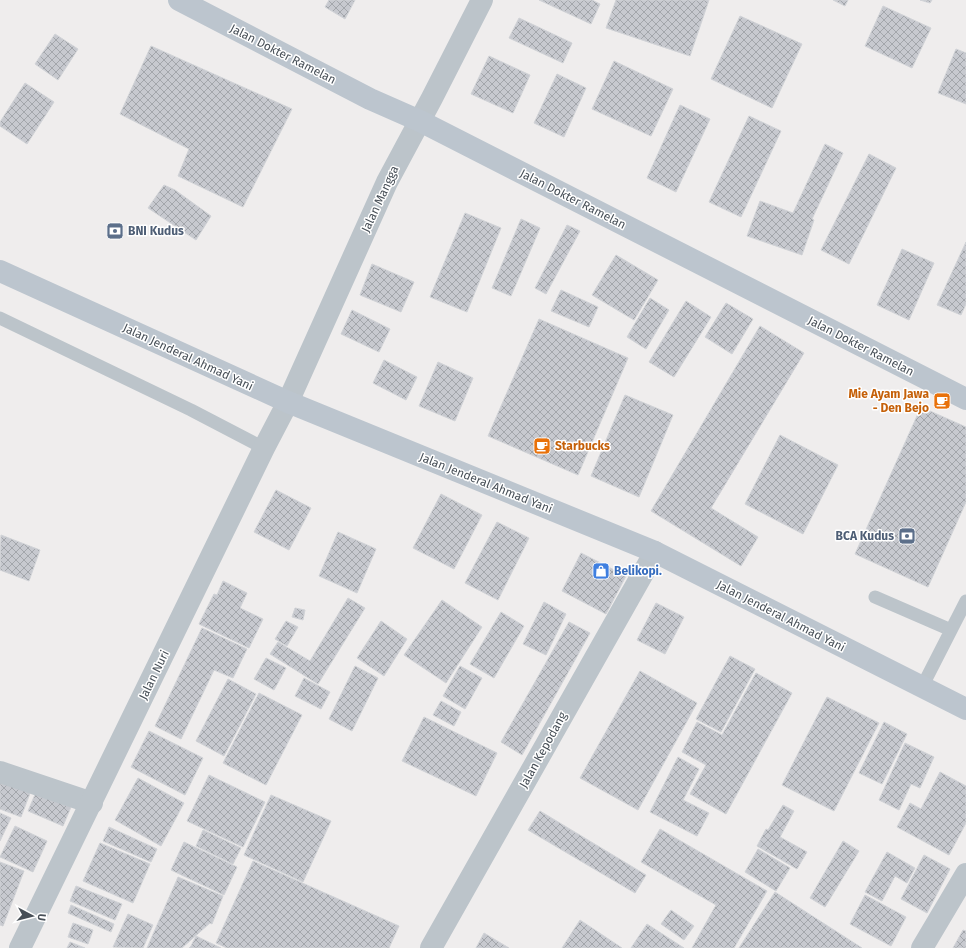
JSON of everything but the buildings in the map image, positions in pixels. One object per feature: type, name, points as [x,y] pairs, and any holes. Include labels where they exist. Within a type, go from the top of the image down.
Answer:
[{"type":"main road","name":"Jalan Dokter Ramelan","points":[[179,0],[370,99],[420,121],[966,399]]},
{"type":"main road","name":"Jalan Jenderal Ahmad Yani","points":[[0,271],[288,402],[655,552],[966,709]]},
{"type":"street","name":"Jalan Mangga","points":[[288,402],[387,182],[482,0]]},
{"type":"street","name":"Jalan Nuri","points":[[20,948],[264,448],[288,402]]},
{"type":"street","name":"Jalan Kepodang","points":[[431,948],[655,552]]},
{"type":"street","points":[[0,772],[92,803]]},
{"type":"street","points":[[922,948],[966,874]]},
{"type":"lane","points":[[0,318],[191,410],[264,448]]},
{"type":"lane","points":[[875,597],[951,630]]},
{"type":"lane","points":[[922,687],[966,601]]},
{"type":"place","name":"BNI Kudus","points":[[115,231]]},
{"type":"place","name":"Mie Ayam Jawa - Den Bejo","points":[[942,401]]},
{"type":"place","name":"Starbucks","points":[[542,446]]},
{"type":"place","name":"BCA Kudus","points":[[907,536]]},
{"type":"place","name":"Belikopi.","points":[[601,571]]}]
